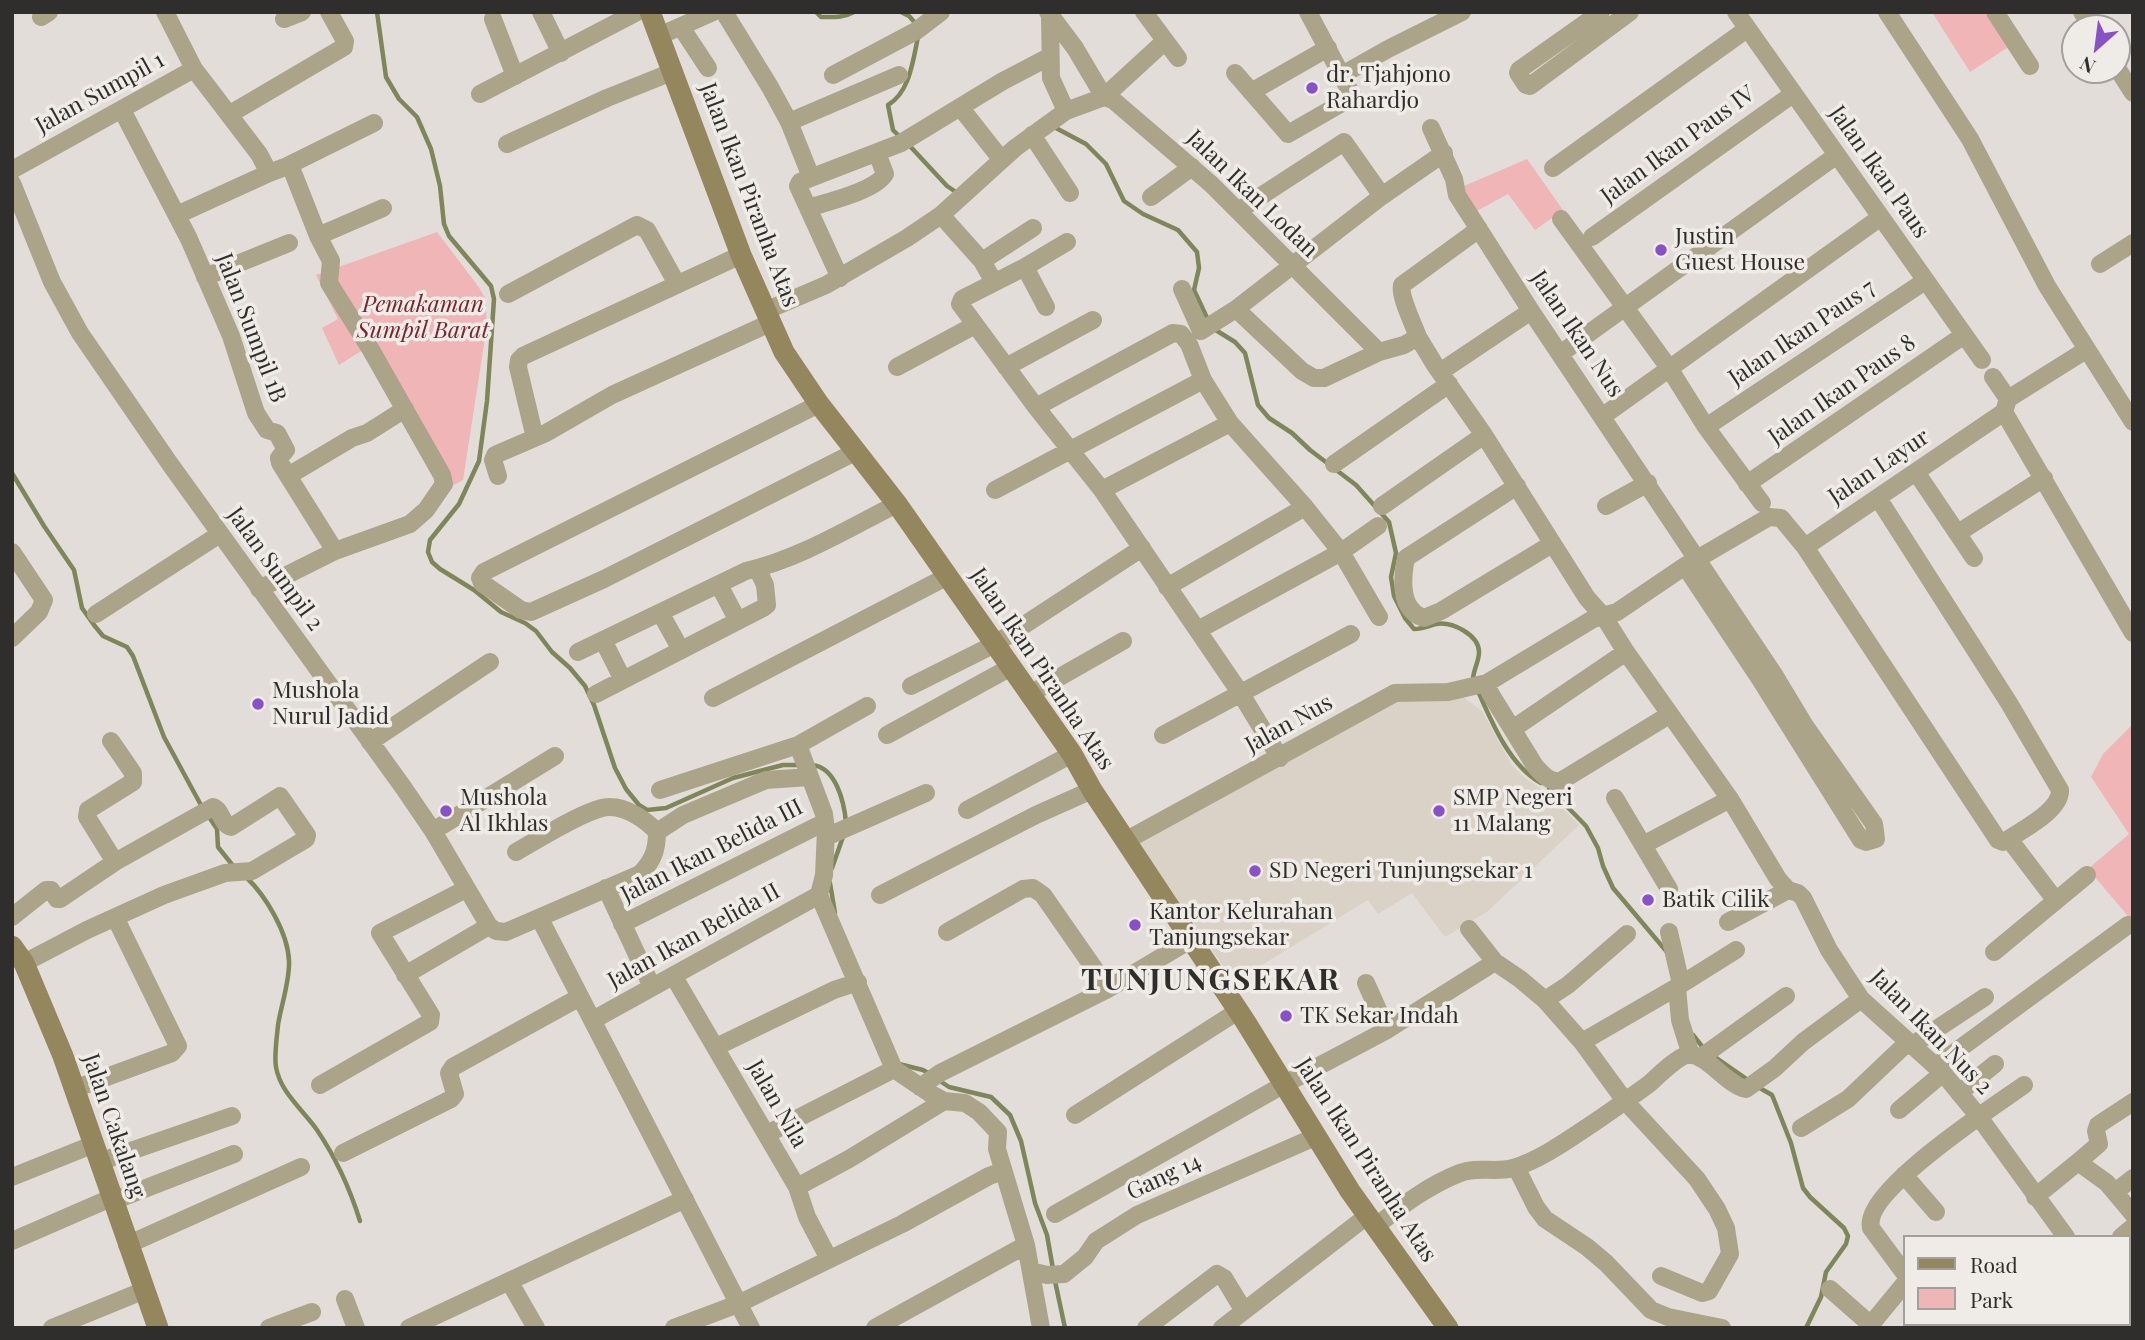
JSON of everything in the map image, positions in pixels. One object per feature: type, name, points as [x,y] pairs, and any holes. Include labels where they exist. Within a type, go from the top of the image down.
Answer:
[{"type":"street","points":[[284,19],[302,12]]},
{"type":"street","points":[[230,114],[344,47],[345,41],[329,12]]},
{"type":"street","points":[[541,12],[561,53]]},
{"type":"street","points":[[480,94],[637,12]]},
{"type":"street","name":"Jalan Ikan Piranha Atas","points":[[650,12],[741,255],[784,352],[819,404],[897,504],[1072,754],[1092,790],[1238,1011],[1315,1137],[1371,1222],[1448,1328]]},
{"type":"street","points":[[659,36],[713,12]]},
{"type":"street","points":[[724,12],[789,122],[811,177]]},
{"type":"street","points":[[833,75],[921,28],[941,12]]},
{"type":"street","points":[[1144,12],[1178,58]]},
{"type":"street","points":[[1235,74],[1285,133],[1290,134],[1351,97],[1308,12]]},
{"type":"street","points":[[1342,75],[1430,19],[1462,12]]},
{"type":"street","points":[[1601,12],[1519,70],[1518,73],[1526,85],[1531,85],[1630,12]]},
{"type":"street","name":"Jalan Ikan Paus","points":[[1735,12],[1982,360]]},
{"type":"street","points":[[1887,12],[1970,139],[2047,286],[2133,422]]},
{"type":"street","points":[[1995,12],[2030,66]]},
{"type":"street","points":[[1049,14],[1075,48],[1104,97]]},
{"type":"street","points":[[1049,14],[1051,78],[1066,111]]},
{"type":"street","name":"Jalan Sumpil 1","points":[[13,182],[122,110],[194,69],[172,15]]},
{"type":"street","points":[[493,19],[516,76]]},
{"type":"street","points":[[681,27],[708,68]]},
{"type":"street","points":[[1553,168],[1747,29]]},
{"type":"street","points":[[498,477],[493,460],[495,455],[535,438],[612,395],[767,317],[907,239],[941,215],[1001,159],[1034,138],[1066,111],[1104,97],[1166,41]]},
{"type":"street","points":[[1251,92],[1328,48]]},
{"type":"street","points":[[840,278],[798,186],[800,182],[905,141],[1049,57]]},
{"type":"street","points":[[194,69],[230,114],[268,170]]},
{"type":"street","points":[[507,144],[607,98],[672,72]]},
{"type":"street","points":[[789,122],[899,75]]},
{"type":"street","name":"Jalan Ikan Paus IV","points":[[1592,237],[1793,94]]},
{"type":"street","name":"Jalan Ikan Lodan","points":[[1104,97],[1125,109],[1192,167],[1379,352]]},
{"type":"street","points":[[960,107],[1001,159]]},
{"type":"street","name":"Jalan Sumpil 1B","points":[[122,110],[177,215],[205,277],[231,336],[256,413],[267,430],[277,433],[285,448],[279,461],[335,551]]},
{"type":"street","points":[[177,215],[212,190],[290,165],[374,123]]},
{"type":"street","name":"Jalan Ikan Nus","points":[[1431,128],[1444,153],[1457,195],[1531,312],[1648,483],[1691,563],[1767,676]]},
{"type":"street","points":[[1034,138],[1070,193]]},
{"type":"street","points":[[1238,211],[1344,142],[1382,196]]},
{"type":"street","points":[[808,208],[867,188],[882,179],[885,174],[877,153]]},
{"type":"street","points":[[1182,289],[1199,330],[1209,327],[1292,267],[1382,196],[1444,153]]},
{"type":"street","points":[[1560,354],[1837,155]]},
{"type":"street","points":[[259,589],[335,551],[410,524],[426,510],[444,484],[442,475],[405,409],[329,283],[331,261],[318,236],[290,165]]},
{"type":"street","points":[[1151,197],[1192,167]]},
{"type":"street","name":"Jalan Sumpil 2","points":[[13,182],[52,282],[80,333],[433,831],[489,926]]},
{"type":"street","points":[[318,236],[383,208]]},
{"type":"street","points":[[941,215],[982,261],[994,282]]},
{"type":"street","points":[[1603,416],[1881,217]]},
{"type":"street","points":[[1561,219],[1762,503]]},
{"type":"street","points":[[508,294],[637,225],[647,230],[677,284]]},
{"type":"street","points":[[982,261],[1033,228]]},
{"type":"street","points":[[1479,229],[1402,285],[1400,293],[1418,337],[1484,435],[1587,598],[1604,617]]},
{"type":"street","points":[[1067,242],[960,302],[1036,407],[1102,490],[1241,694],[1280,758]]},
{"type":"street","points":[[205,277],[289,243]]},
{"type":"street","points":[[2100,264],[2133,243]]},
{"type":"street","points":[[535,438],[518,367],[523,356],[741,255]]},
{"type":"street","points":[[1025,267],[1046,307]]},
{"type":"street","name":"Jalan Ikan Paus 7","points":[[1706,427],[1925,281]]},
{"type":"street","points":[[1236,309],[1302,371],[1314,378],[1324,378],[1379,352],[1405,345],[1418,337]]},
{"type":"street","points":[[1334,464],[1531,312]]},
{"type":"street","points":[[1006,367],[1093,320]]},
{"type":"street","points":[[897,367],[975,325]]},
{"type":"street","points":[[1036,407],[1173,333],[1181,334],[1186,339],[1203,380],[1230,423],[1341,552],[1380,617]]},
{"type":"street","name":"Jalan Ikan Paus 8","points":[[1748,484],[1964,335]]},
{"type":"street","name":"Jalan Layur","points":[[1805,547],[1916,472],[2086,350]]},
{"type":"street","points":[[1993,377],[2044,478],[2133,633]]},
{"type":"street","points":[[995,491],[1203,380]]},
{"type":"street","points":[[819,404],[494,566],[481,576],[482,583],[521,610],[531,612],[604,579],[855,452]]},
{"type":"street","points":[[288,476],[405,409]]},
{"type":"street","points":[[1102,490],[1230,423]]},
{"type":"street","points":[[1382,506],[1484,435]]},
{"type":"street","points":[[1916,472],[1974,558]]},
{"type":"street","points":[[1958,533],[2044,478]]},
{"type":"street","points":[[1606,506],[1648,483]]},
{"type":"street","points":[[1517,486],[1406,558],[1402,579],[1413,612],[1424,618],[1441,611],[1552,544]]},
{"type":"street","points":[[1669,715],[1556,782],[1542,774],[1535,766],[1490,693],[1479,684],[1593,619],[1617,612],[1691,563],[1772,516],[1784,520],[1805,547],[1998,840],[2003,842],[2009,839],[2054,807],[2060,797],[2060,790],[2009,703],[1878,498]]},
{"type":"street","points":[[579,652],[746,570],[758,570],[780,561],[897,504]]},
{"type":"street","points":[[1167,587],[1305,507]]},
{"type":"street","points":[[1198,630],[1341,552],[1377,526]]},
{"type":"street","points":[[96,614],[220,534]]},
{"type":"street","points":[[911,686],[995,644],[1142,548]]},
{"type":"street","points":[[12,552],[44,600],[39,612],[12,638]]},
{"type":"street","points":[[596,694],[766,605],[766,591],[758,570]]},
{"type":"street","points":[[713,698],[948,576]]},
{"type":"street","points":[[719,585],[737,621]]},
{"type":"street","points":[[661,614],[681,650]]},
{"type":"street","name":"Jalan Ikan Nus 2","points":[[1604,617],[1669,715],[1730,799],[1778,879],[1788,890],[1803,898],[1829,950],[1861,999],[1939,1069],[1979,1117],[2064,1235]]},
{"type":"street","points":[[1163,735],[1351,634]]},
{"type":"street","points":[[603,640],[623,680]]},
{"type":"street","points":[[1030,695],[1123,641]]},
{"type":"street","points":[[1514,729],[1626,652]]},
{"type":"street","points":[[370,741],[490,662]]},
{"type":"street","points":[[887,735],[1011,667]]},
{"type":"street","points":[[1767,676],[1874,824],[1876,839],[1863,842],[1837,803],[1767,676]]},
{"type":"street","name":"Jalan Nus","points":[[1127,840],[1395,693],[1448,692],[1479,684]]},
{"type":"street","points":[[657,832],[683,815],[805,762],[867,706]]},
{"type":"street","points":[[111,741],[132,773],[133,782],[89,810],[87,817],[115,862]]},
{"type":"street","points":[[967,810],[1072,754]]},
{"type":"street","points":[[433,831],[555,756]]},
{"type":"street","points":[[660,790],[805,762]]},
{"type":"street","points":[[805,762],[828,830],[824,875],[819,895],[894,1069],[944,1101],[965,1103],[979,1112],[998,1132],[997,1149],[1026,1245],[1047,1274],[1041,1328]]},
{"type":"street","points":[[880,895],[1036,815],[1092,790]]},
{"type":"street","points":[[1837,803],[1852,792]]},
{"type":"street","name":"Jalan Ikan Belida III","points":[[622,924],[828,830],[852,826],[926,793]]},
{"type":"street","points":[[12,917],[46,890],[51,890],[59,899],[115,862],[204,812],[216,808],[225,824],[231,827],[280,796],[307,835],[306,839],[252,871],[225,873],[116,917],[44,951],[18,955]]},
{"type":"street","points":[[1615,798],[1669,888]]},
{"type":"street","points":[[1643,845],[1730,799]]},
{"type":"street","points":[[405,975],[489,926],[496,932],[506,932],[640,874],[651,864],[657,847],[657,832],[645,819],[616,807],[608,807],[593,811],[516,852]]},
{"type":"street","points":[[2009,839],[2056,901]]},
{"type":"street","points":[[1994,952],[2087,875]]},
{"type":"street","points":[[606,888],[652,987]]},
{"type":"street","points":[[947,932],[1023,889],[1033,888],[1043,895],[1107,990]]},
{"type":"street","points":[[320,1085],[430,1021],[431,1015],[380,933],[466,889]]},
{"type":"street","points":[[1728,922],[1788,890]]},
{"type":"street","name":"Jalan Ikan Belida II","points":[[593,1020],[819,895]]},
{"type":"street","points":[[74,1089],[172,1053],[178,1046],[116,917]]},
{"type":"street","points":[[540,919],[751,1328]]},
{"type":"street","points":[[1899,1110],[1939,1069],[2128,925]]},
{"type":"street","points":[[1469,929],[1495,962],[1545,1000],[1582,1042],[1625,1101],[1709,1195],[1730,1242],[1730,1254],[1712,1287],[1706,1293],[1696,1292],[1661,1276]]},
{"type":"street","points":[[1669,932],[1680,1015],[1702,1054],[1738,1087],[1746,1089],[1754,1084],[1802,1042],[1861,999]]},
{"type":"street","points":[[1545,1000],[1567,985],[1627,934]]},
{"type":"street","points":[[922,1085],[940,1073],[1107,990],[1192,939]]},
{"type":"street","points":[[1582,1042],[1736,950]]},
{"type":"street","name":"Jalan Cakalang","points":[[18,955],[63,1056],[95,1154],[158,1328]]},
{"type":"street","points":[[1055,1214],[1283,1085],[1387,1030],[1495,962]]},
{"type":"street","name":"Jalan Nila","points":[[674,977],[797,1187],[807,1217],[829,1259]]},
{"type":"street","points":[[716,1047],[834,990],[858,982]]},
{"type":"street","points":[[1366,983],[1387,1030]]},
{"type":"street","points":[[1222,1328],[1371,1222],[1459,1173],[1471,1169],[1509,1168],[1560,1144],[1625,1101],[1683,1056],[1702,1054],[1786,996]]},
{"type":"street","points":[[343,1153],[451,1099],[454,1094],[449,1073],[453,1067],[580,997]]},
{"type":"street","points":[[1801,1128],[1848,1099],[1909,1044],[1985,997]]},
{"type":"street","points":[[1074,1115],[1238,1011]]},
{"type":"street","points":[[1959,1093],[1995,1064]]},
{"type":"street","points":[[767,1134],[894,1069]]},
{"type":"street","points":[[1904,1272],[1869,1224],[1878,1205],[1904,1175],[2024,1085]]},
{"type":"street","points":[[797,1187],[944,1101]]},
{"type":"street","points":[[2035,1197],[2099,1144],[2096,1131],[2098,1125],[2133,1102]]},
{"type":"street","points":[[12,1177],[232,1116]]},
{"type":"street","name":"Gang 14","points":[[1047,1274],[1085,1257],[1096,1241],[1137,1215],[1315,1137]]},
{"type":"street","points":[[12,1241],[234,1154]]},
{"type":"street","points":[[2078,1162],[2115,1192],[2133,1214]]},
{"type":"street","points":[[127,1245],[301,1167]]},
{"type":"street","points":[[1509,1168],[1545,1219],[1606,1263],[1651,1310],[1668,1317],[1722,1328]]},
{"type":"street","points":[[674,1328],[738,1304],[1003,1171]]},
{"type":"street","points":[[1904,1175],[1936,1212]]},
{"type":"street","points":[[2115,1192],[2133,1178]]},
{"type":"street","points":[[408,1328],[685,1199]]},
{"type":"street","points":[[875,1328],[1026,1245]]},
{"type":"street","points":[[1146,1328],[1217,1274],[1224,1278],[1244,1311]]},
{"type":"street","points":[[509,1281],[536,1328]]},
{"type":"street","points":[[1830,1289],[1869,1326],[1904,1284]]},
{"type":"street","points":[[51,1328],[145,1290]]},
{"type":"street","points":[[345,1299],[356,1328]]},
{"type":"street","points":[[269,1328],[312,1312]]},
{"type":"shaded area","name":"SMP Negeri 11 Malang","points":[[1463,697],[1482,711],[1511,764],[1520,774],[1551,797],[1579,825],[1488,911],[1445,937],[1412,893],[1378,914],[1368,900],[1234,982],[1139,843],[1142,839],[1402,700]]},
{"type":"green space","points":[[1932,12],[1989,12],[2010,46],[1970,72]]},
{"type":"green space","points":[[1527,159],[1563,210],[1535,230],[1508,194],[1475,212],[1463,193],[1464,186]]},
{"type":"green space","name":"Pemakaman Sumpil Barat","points":[[437,232],[485,298],[487,325],[463,480],[445,490],[366,348],[339,365],[322,328],[338,319],[316,275]]},
{"type":"green space","points":[[2131,726],[2133,922],[2088,869],[2129,834],[2091,777],[2103,754]]},
{"type":"waterway","points":[[377,12],[386,77],[399,99],[417,117],[431,149],[440,186],[444,224],[449,236],[491,286],[494,299],[487,401],[479,461],[459,504],[430,540],[428,552],[432,562],[501,612],[536,631],[552,652],[570,668],[585,686],[594,705],[615,768],[626,789],[639,805],[647,810],[666,808],[733,778],[783,765],[800,765]]},
{"type":"waterway","points":[[816,12],[821,17],[842,16],[854,12]]},
{"type":"waterway","points":[[901,12],[917,25]]},
{"type":"waterway","points":[[901,138],[893,130],[888,105],[906,84],[918,37]]},
{"type":"waterway","points":[[1054,127],[1086,144],[1106,164],[1124,201],[1143,214],[1178,230],[1197,252],[1199,268],[1194,290],[1209,322]]},
{"type":"waterway","points":[[908,144],[947,186],[959,194]]},
{"type":"waterway","points":[[1214,329],[1235,342],[1245,353],[1258,405],[1269,418],[1292,433],[1356,485],[1389,522],[1396,553],[1391,577],[1394,596],[1405,618],[1414,629],[1442,624],[1457,627],[1470,635],[1479,652],[1473,680]]},
{"type":"waterway","points":[[12,473],[74,570],[82,608],[103,636],[127,647],[133,656],[164,737],[202,807]]},
{"type":"waterway","points":[[1478,691],[1511,755],[1541,783]]},
{"type":"waterway","points":[[812,765],[820,767],[833,779],[841,796],[846,822]]},
{"type":"waterway","points":[[1549,788],[1586,826],[1598,848],[1613,888],[1667,952]]},
{"type":"waterway","points":[[207,814],[217,829],[218,847],[234,867]]},
{"type":"waterway","points":[[832,868],[844,834]]},
{"type":"waterway","points":[[246,877],[275,916],[288,950],[288,976],[276,1046],[278,1076],[287,1093],[317,1130],[330,1152],[360,1221]]},
{"type":"waterway","points":[[830,883],[835,913]]},
{"type":"waterway","points":[[1693,1035],[1705,1050]]},
{"type":"waterway","points":[[1715,1057],[1748,1080]]},
{"type":"waterway","points":[[899,1064],[930,1074]]},
{"type":"waterway","points":[[937,1079],[949,1087],[991,1097],[1010,1115],[1021,1141],[1035,1203],[1047,1235],[1053,1269]]},
{"type":"waterway","points":[[1758,1087],[1772,1095],[1791,1143],[1803,1188],[1844,1228],[1848,1236],[1846,1244],[1826,1272],[1821,1297],[1806,1328]]},
{"type":"waterway","points":[[1055,1281],[1065,1328]]},
{"type":"place","name":"dr. Tjahjono Rahardjo","points":[[1312,88]]},
{"type":"place","name":"Justin Guest House","points":[[1661,250]]},
{"type":"place","name":"Mushola Nurul Jadid","points":[[258,704]]},
{"type":"place","name":"Mushola Al Ikhlas","points":[[446,811]]},
{"type":"place","name":"SMP Negeri 11 Malang","points":[[1439,811]]},
{"type":"place","name":"SD Negeri Tunjungsekar 1","points":[[1255,871]]},
{"type":"place","name":"Batik Cilik","points":[[1648,900]]},
{"type":"place","name":"Kantor Kelurahan Tanjungsekar","points":[[1135,925]]},
{"type":"place","name":"TK Sekar Indah","points":[[1286,1016]]},
{"type":"district","name":"TUNJUNGSEKAR","points":[[1211,981]]}]
